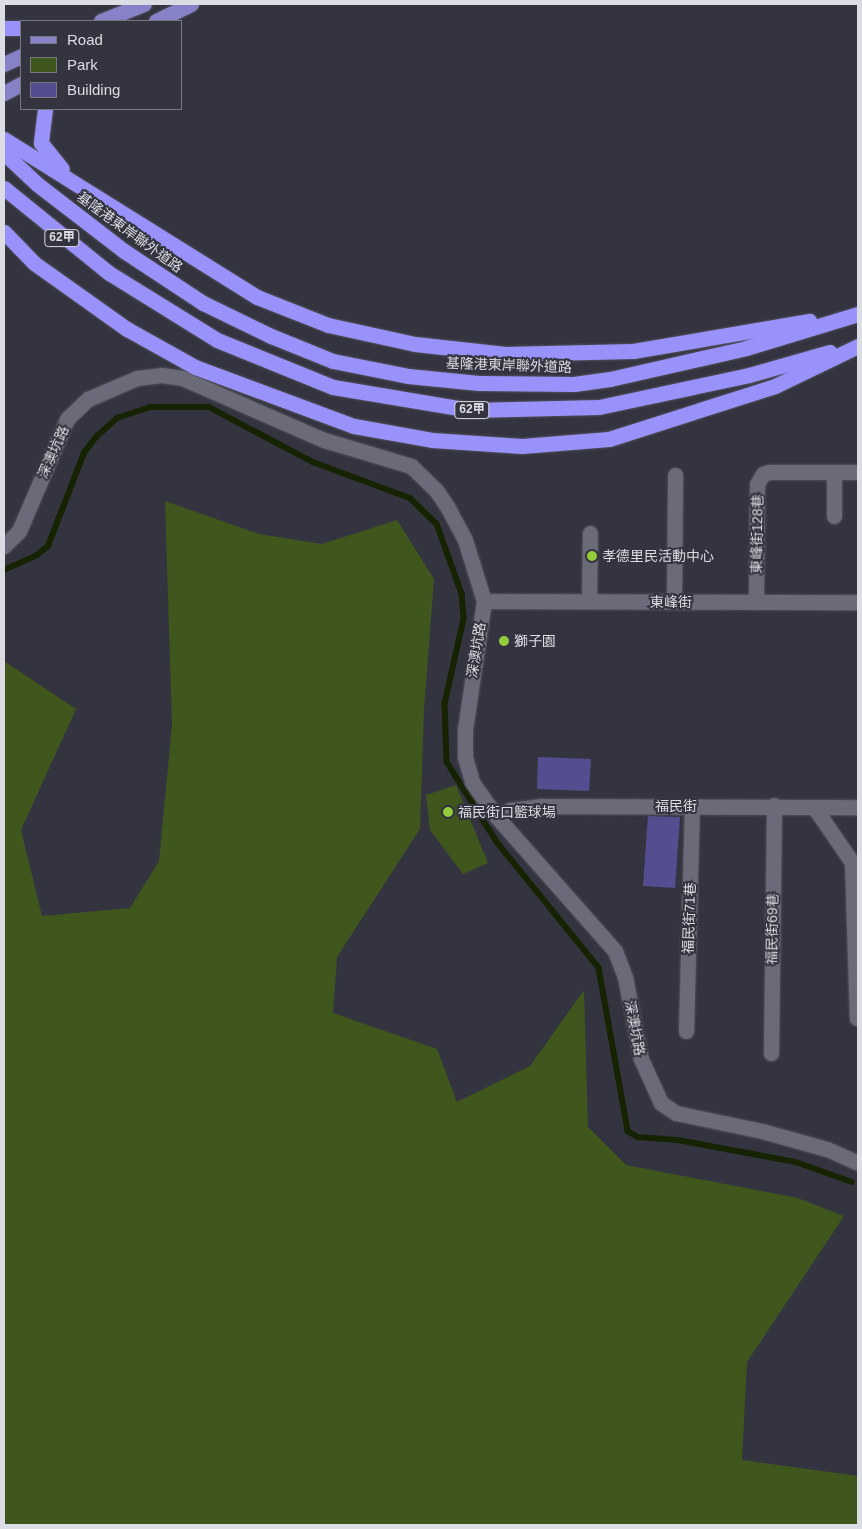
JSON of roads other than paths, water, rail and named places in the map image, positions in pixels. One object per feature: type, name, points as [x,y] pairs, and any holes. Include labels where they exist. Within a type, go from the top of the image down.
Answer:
[{"type":"highway","points":[[4,28],[20,28]]},
{"type":"highway","points":[[44,110],[41,143],[46,151],[67,174],[101,198]]},
{"type":"highway","points":[[4,139],[257,297],[347,329],[415,344],[504,354],[633,351],[858,314]]},
{"type":"highway","name":"基隆港東岸聯外道路","points":[[4,153],[37,184],[124,251],[203,303],[271,336],[333,361],[408,376],[479,383],[574,384],[650,372],[746,348],[858,314]]},
{"type":"highway","name":"62甲","points":[[4,188],[109,273],[217,340],[297,375],[333,387],[472,410],[599,407],[749,376],[858,345]]},
{"type":"highway","points":[[4,232],[34,262]]},
{"type":"highway","points":[[4,238],[127,329],[195,367],[354,426],[432,440],[522,446],[609,439],[681,418],[775,386],[858,345]]},
{"type":"main road","points":[[103,20],[144,4]]},
{"type":"main road","points":[[158,20],[191,4]]},
{"type":"main road","points":[[4,64],[20,56]]},
{"type":"main road","points":[[4,94],[20,85]]},
{"type":"street","name":"深澳坑路","points":[[4,546],[19,531],[67,419],[88,399],[114,385],[137,378],[161,375],[204,386],[324,440],[411,466],[436,490],[448,508],[465,540],[484,601],[465,729],[465,757],[472,782],[496,816],[615,952],[625,977],[640,1059],[661,1103],[676,1113],[762,1131],[827,1149],[858,1163]]},
{"type":"street","name":"東峰街128巷","points":[[756,602],[757,484],[762,474],[769,472],[858,472]]},
{"type":"street","points":[[834,472],[834,516]]},
{"type":"street","points":[[674,602],[675,475]]},
{"type":"street","points":[[589,601],[590,533]]},
{"type":"street","name":"東峰街","points":[[484,601],[858,602]]},
{"type":"street","name":"福民街","points":[[496,816],[510,810],[541,806],[774,805],[858,807]]},
{"type":"street","name":"福民街69巷","points":[[770,1053],[774,805]]},
{"type":"street","name":"福民街71巷","points":[[686,1031],[692,806]]},
{"type":"street","points":[[814,807],[855,861],[858,1018]]},
{"type":"waterway","points":[[4,570],[37,555],[48,546],[84,453],[96,437],[117,418],[150,407],[209,407],[313,462],[410,498],[437,524],[462,594],[464,619],[445,704],[447,762],[497,842],[599,968],[628,1131],[638,1137],[678,1140],[796,1162],[852,1182]]},
{"type":"place","name":"孝德里民活動中心","points":[[592,556]]},
{"type":"place","name":"獅子園","points":[[504,641]]},
{"type":"place","name":"福民街口籃球場","points":[[448,812]]}]
